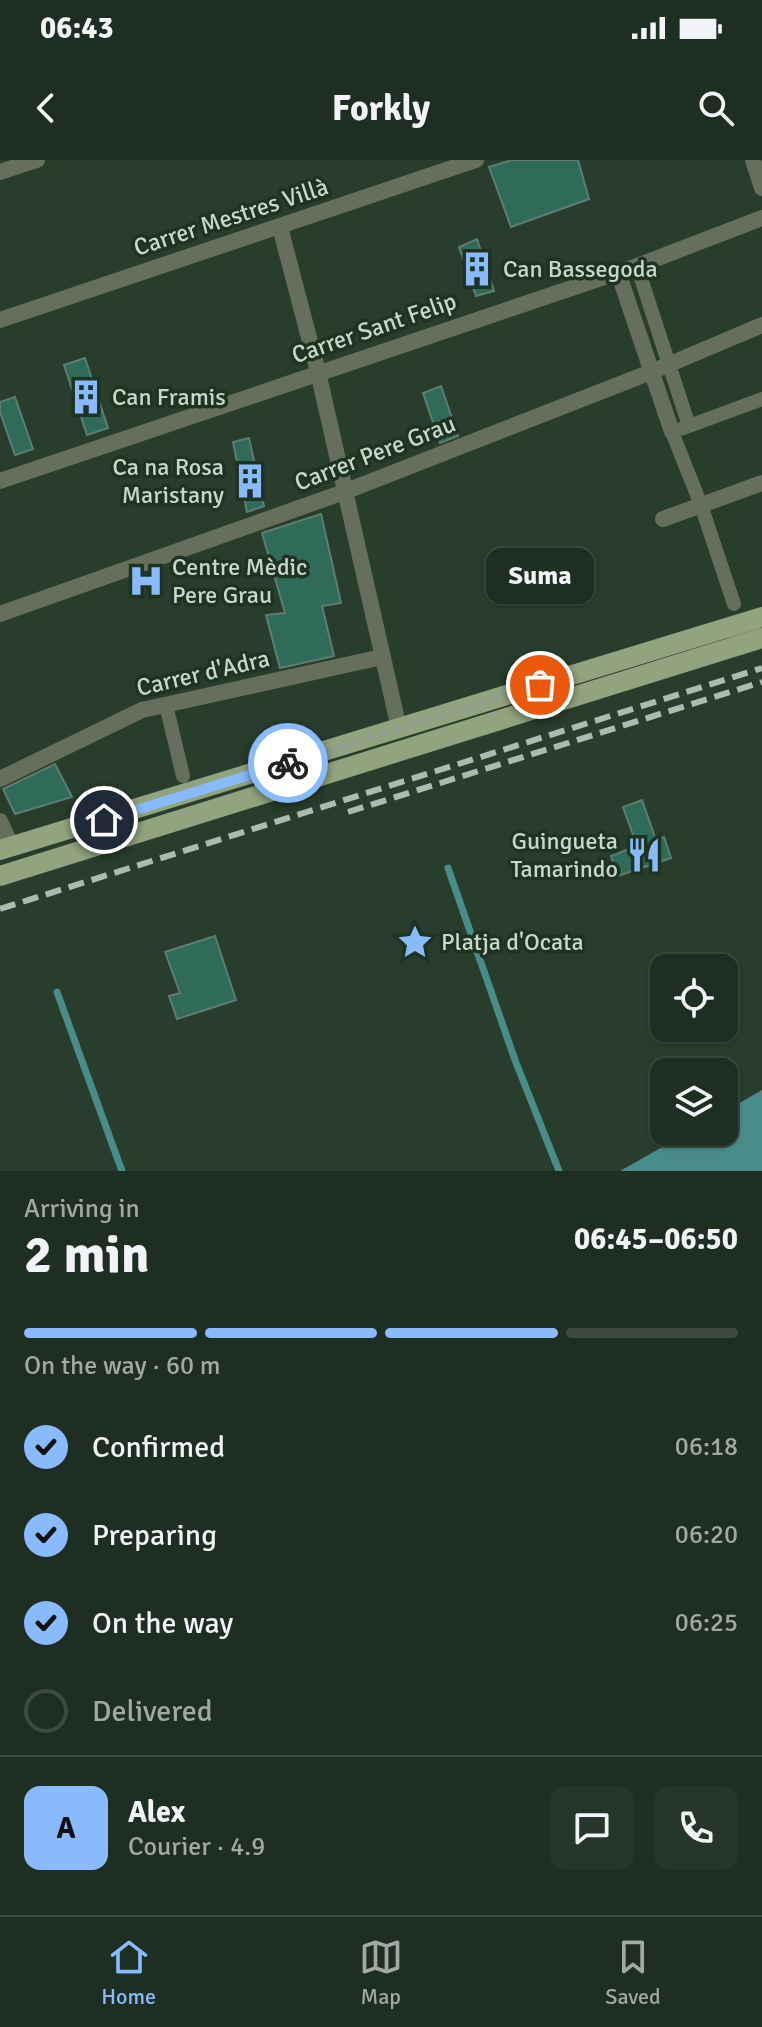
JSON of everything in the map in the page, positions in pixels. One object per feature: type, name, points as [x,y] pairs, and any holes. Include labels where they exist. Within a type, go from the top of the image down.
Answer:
[{"type":"main road","points":[[0,865],[4,863],[6,848],[762,617]]},
{"type":"main road","points":[[0,876],[762,638]]},
{"type":"street","points":[[0,172],[37,160]]},
{"type":"street","name":"Carrer Mestres Villà","points":[[0,320],[476,160]]},
{"type":"street","points":[[753,160],[762,188]]},
{"type":"street","name":"Carrer Sant Felip","points":[[0,481],[637,266],[762,218]]},
{"type":"street","points":[[280,227],[318,372],[399,728]]},
{"type":"street","points":[[637,266],[689,426]]},
{"type":"street","points":[[618,272],[734,604]]},
{"type":"street","name":"Carrer Pere Grau","points":[[0,614],[344,492],[651,372],[762,325]]},
{"type":"street","points":[[672,432],[762,399]]},
{"type":"street","points":[[663,519],[762,483]]},
{"type":"street","name":"Carrer d'Adra","points":[[0,779],[142,710],[382,657]]},
{"type":"street","points":[[166,705],[183,776]]},
{"type":"street","points":[[0,821],[6,848]]},
{"type":"water","points":[[762,1090],[762,1171],[620,1171],[664,1146],[738,1146],[738,1104]]},
{"type":"building","points":[[512,160],[578,160],[589,199],[511,227],[489,167]]},
{"type":"building","name":"Can Bassegoda","points":[[477,239],[494,291],[476,296],[459,247]]},
{"type":"building","name":"Can Framis","points":[[85,358],[108,428],[87,435],[64,365]]},
{"type":"building","points":[[441,386],[458,436],[440,443],[423,393]]},
{"type":"building","points":[[15,397],[33,449],[15,455],[0,412],[0,402]]},
{"type":"building","name":"Ca na Rosa Maristany","points":[[249,438],[264,506],[247,512],[233,442]]},
{"type":"building","points":[[321,514],[341,603],[322,606],[334,656],[280,668],[266,615],[285,613],[262,533]]},
{"type":"building","points":[[55,764],[72,797],[15,814],[3,789]]},
{"type":"building","points":[[642,800],[656,840],[664,837],[671,858],[618,876],[611,856],[637,846],[623,807]]},
{"type":"building","points":[[215,936],[236,1000],[177,1019],[169,996],[180,993],[165,952]]},
{"type":"waterway","points":[[448,868],[515,1060],[559,1171]]},
{"type":"waterway","points":[[57,992],[122,1171]]},
{"type":"railway","points":[[0,909],[762,668]]},
{"type":"railway","points":[[348,812],[762,682]]},
{"type":"way so far","points":[[288,763],[540,685]]},
{"type":"place","name":"Can Bassegoda","points":[[477,269]]},
{"type":"place","name":"Can Framis","points":[[86,397]]},
{"type":"place","name":"Ca na Rosa Maristany","points":[[250,481]]},
{"type":"place","name":"Centre Mèdic Pere Grau","points":[[146,581]]},
{"type":"place","name":"Suma","points":[[540,685]]},
{"type":"place","name":"Guingueta Tamarindo","points":[[644,855]]},
{"type":"place","name":"Platja d'Ocata","points":[[415,942]]},
{"type":"route","points":[[104,820],[288,763]]}]
